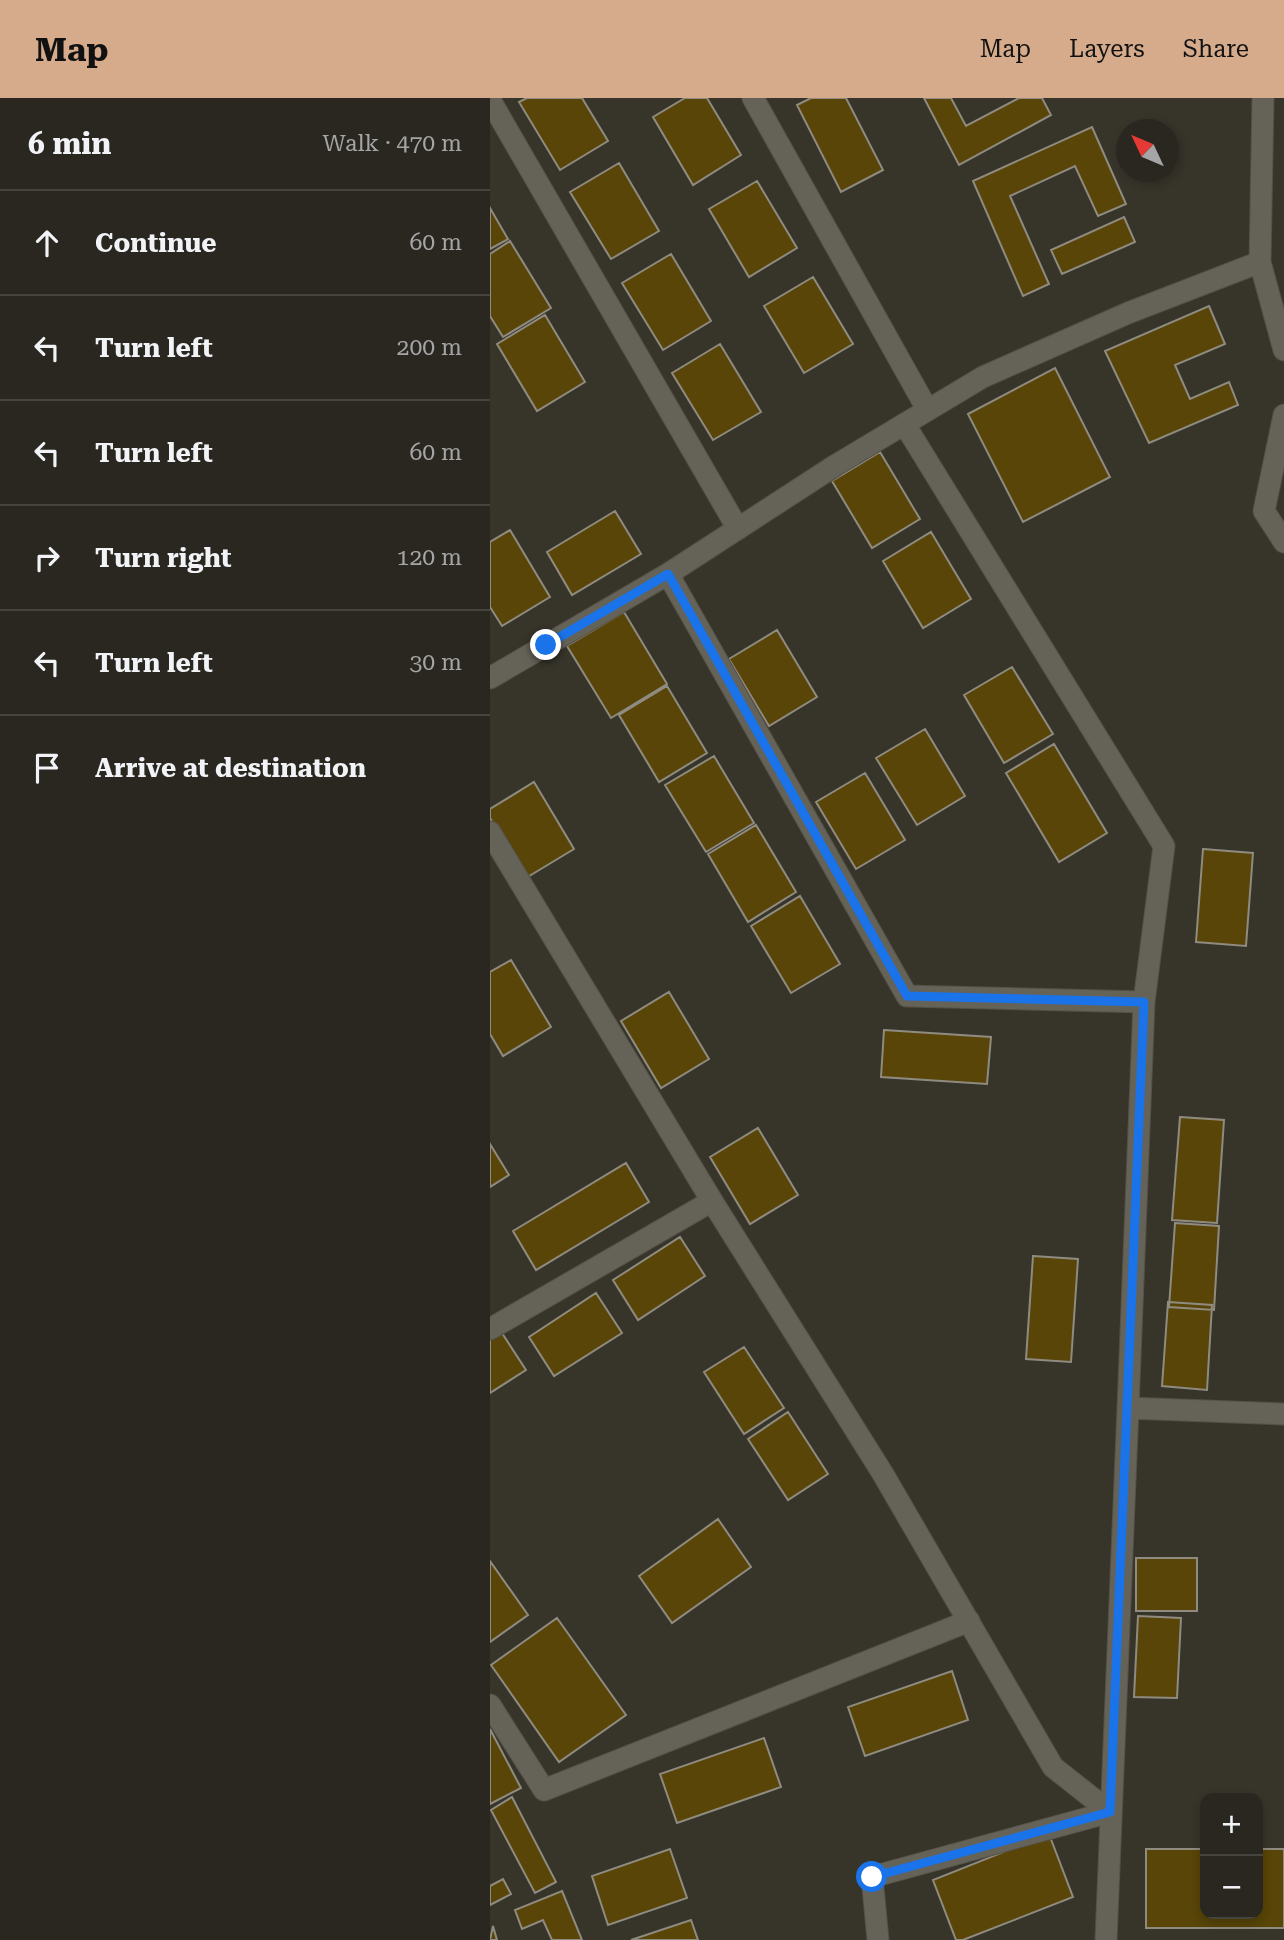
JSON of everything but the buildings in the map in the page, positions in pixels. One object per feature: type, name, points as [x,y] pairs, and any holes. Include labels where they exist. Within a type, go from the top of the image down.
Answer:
[{"type":"street","points":[[753,98],[927,409]]},
{"type":"street","points":[[1263,98],[1260,262],[1284,350]]},
{"type":"street","points":[[490,100],[737,529]]},
{"type":"street","points":[[490,678],[668,574],[927,409],[983,377],[1116,318],[1260,262]]},
{"type":"street","points":[[1284,415],[1264,511],[1284,542]]},
{"type":"street","points":[[905,425],[1164,846],[1144,1002],[1106,1940]]},
{"type":"street","points":[[668,574],[907,996],[1144,1002]]},
{"type":"street","points":[[490,832],[712,1201],[883,1474],[1053,1767],[1110,1812]]},
{"type":"street","points":[[490,1329],[712,1201]]},
{"type":"street","points":[[1128,1408],[1284,1414]]},
{"type":"street","points":[[490,1705],[544,1790],[969,1621]]},
{"type":"street","points":[[878,1940],[872,1877],[1110,1812]]},
{"type":"route","points":[[546,645],[668,574],[907,996],[1144,1002],[1110,1812],[872,1877]]}]
